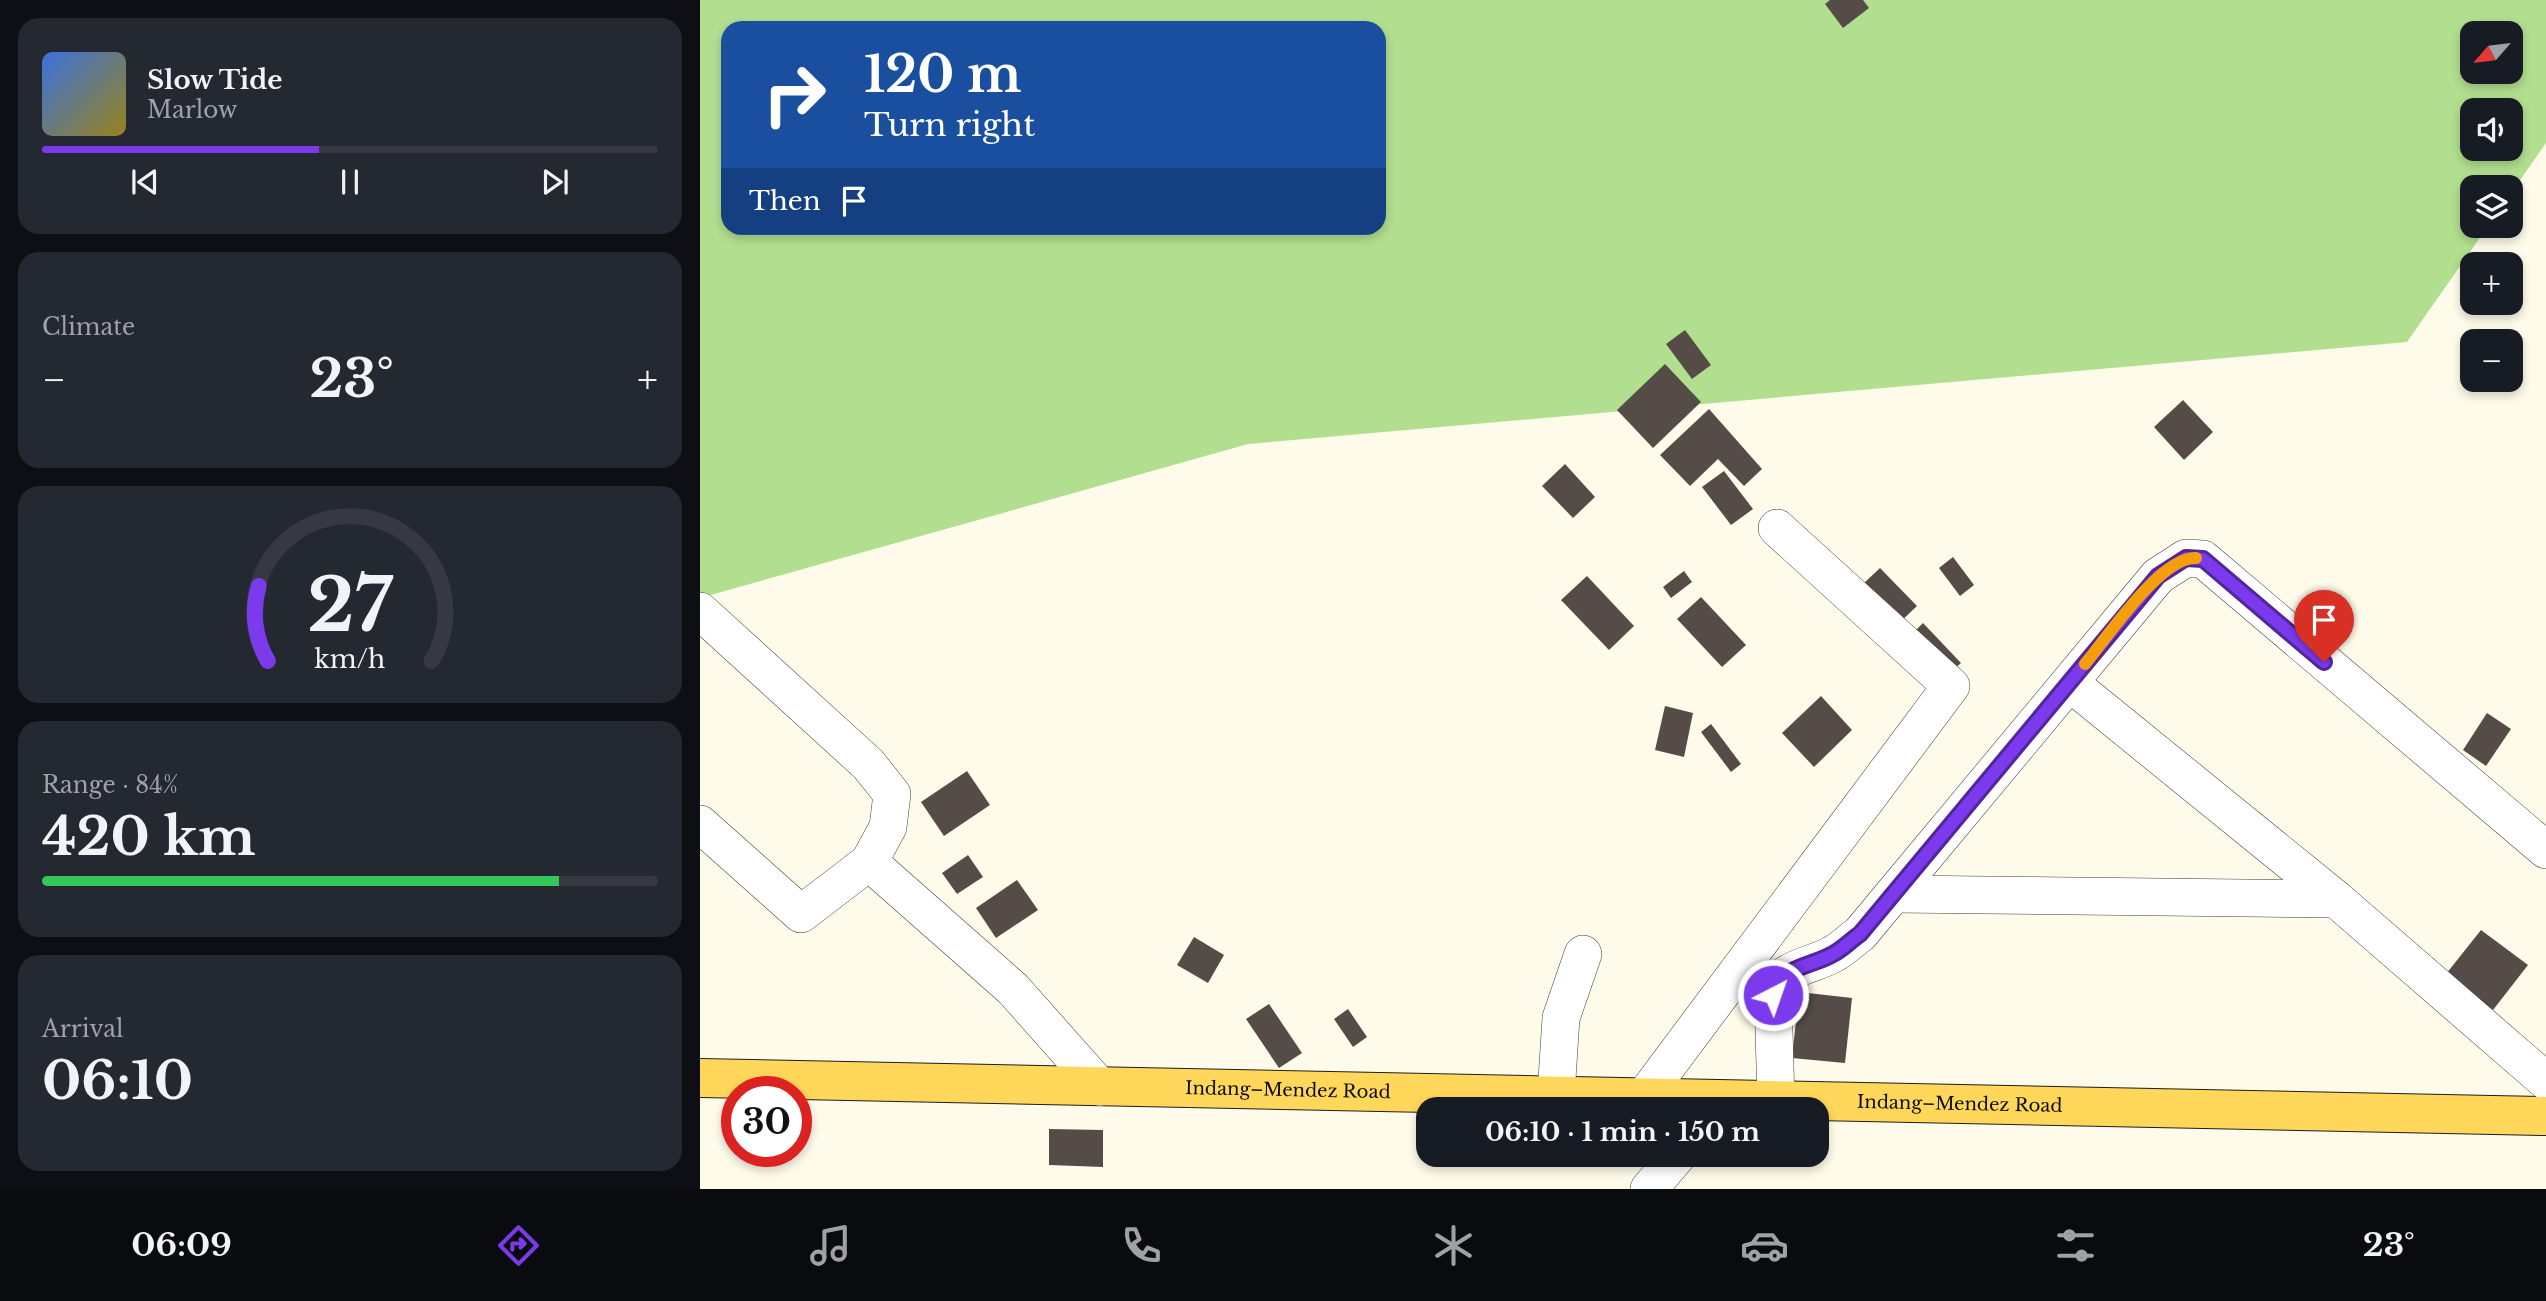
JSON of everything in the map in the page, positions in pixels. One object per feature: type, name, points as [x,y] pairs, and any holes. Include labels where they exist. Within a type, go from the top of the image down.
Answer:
[{"type":"main road","name":"Indang–Mendez Road","points":[[700,1078],[1644,1097]]},
{"type":"main road","name":"Indang–Mendez Road","points":[[1829,1101],[2545,1106]]},
{"type":"street","points":[[1644,1097],[1951,686],[1777,528]]},
{"type":"street","points":[[1776,1097],[1773,995],[1776,983],[1784,974],[1833,954],[1860,934],[2158,576],[2186,558],[2203,559],[2546,850]]},
{"type":"street","points":[[700,611],[868,764],[892,794],[888,827],[869,862],[801,914],[700,824]]},
{"type":"street","points":[[2070,683],[2336,898],[2545,1106]]},
{"type":"street","points":[[869,862],[1013,989],[1100,1087]]},
{"type":"street","points":[[1894,894],[2336,898]]},
{"type":"street","points":[[1556,1094],[1561,1017],[1583,954]]},
{"type":"street","points":[[1650,1189],[1668,1167]]},
{"type":"green space","points":[[700,0],[2546,0],[2546,143],[2523,176],[2460,175],[2460,238],[2480,238],[2470,252],[2460,252],[2460,266],[2407,342],[1248,444],[700,598]]},
{"type":"building","points":[[1830,0],[1863,0],[1869,8],[1843,28],[1825,4]]},
{"type":"building","points":[[1685,330],[1711,365],[1692,379],[1666,344]]},
{"type":"building","points":[[1665,364],[1701,402],[1653,448],[1617,410]]},
{"type":"building","points":[[2183,400],[2213,432],[2184,460],[2154,427]]},
{"type":"building","points":[[1709,409],[1762,469],[1744,486],[1718,459],[1690,486],[1660,455]]},
{"type":"building","points":[[1565,464],[1595,497],[1573,518],[1542,486]]},
{"type":"building","points":[[1724,471],[1753,509],[1731,525],[1702,487]]},
{"type":"building","points":[[1953,557],[1974,585],[1960,596],[1939,568]]},
{"type":"building","points":[[1880,568],[1917,606],[1899,623],[1863,584]]},
{"type":"building","points":[[1684,571],[1692,582],[1671,598],[1663,587]]},
{"type":"building","points":[[1587,576],[1634,626],[1609,650],[1561,600]]},
{"type":"building","points":[[1701,597],[1746,645],[1722,667],[1677,619]]},
{"type":"building","points":[[1923,623],[1961,663],[1945,677],[1908,638]]},
{"type":"building","points":[[1821,696],[1852,730],[1814,767],[1782,733]]},
{"type":"building","points":[[1665,706],[1693,713],[1684,757],[1655,750]]},
{"type":"building","points":[[2487,713],[2511,729],[2486,766],[2463,750]]},
{"type":"building","points":[[1711,724],[1741,764],[1731,772],[1701,732]]},
{"type":"building","points":[[967,771],[990,805],[944,836],[921,802]]},
{"type":"building","points":[[968,855],[983,877],[957,894],[942,873]]},
{"type":"building","points":[[1017,880],[1038,910],[996,938],[976,908]]},
{"type":"building","points":[[2481,930],[2528,965],[2493,1010],[2446,974]]},
{"type":"building","points":[[1194,937],[1224,955],[1208,983],[1177,965]]},
{"type":"building","points":[[1799,992],[1852,998],[1845,1063],[1792,1058]]},
{"type":"building","points":[[1269,1004],[1302,1053],[1279,1068],[1246,1019]]},
{"type":"building","points":[[1348,1009],[1367,1037],[1353,1047],[1334,1019]]},
{"type":"building","points":[[1049,1129],[1103,1130],[1103,1167],[1049,1165]]},
{"type":"slow traffic","points":[[2085,664],[2158,576],[2186,558],[2196,558]]},
{"type":"route","points":[[1773,995],[1776,983],[1784,974],[1833,954],[1860,934],[2158,576],[2186,558],[2203,559],[2324,662]]}]
